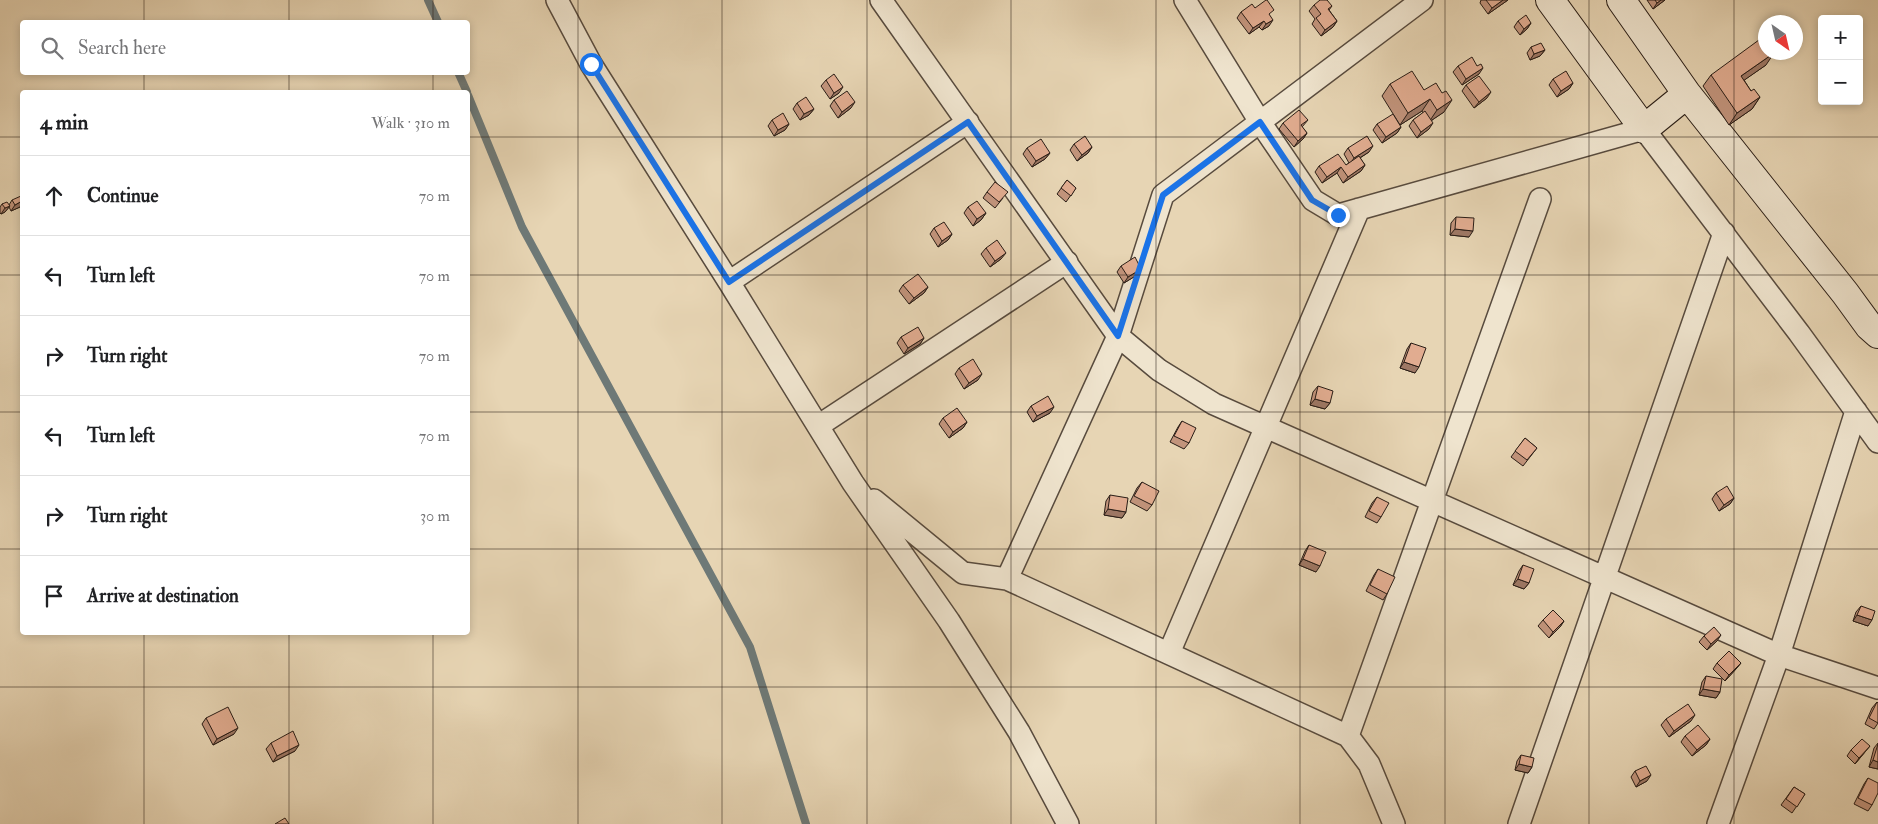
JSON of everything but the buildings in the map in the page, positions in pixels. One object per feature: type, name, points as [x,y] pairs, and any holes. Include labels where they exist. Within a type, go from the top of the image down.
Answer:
[{"type":"street","points":[[557,0],[591,64],[853,483],[949,621],[1019,732],[1068,824]]},
{"type":"street","points":[[881,0],[1118,336],[1159,370],[1214,404],[1432,502],[1779,655],[1878,688]]},
{"type":"street","points":[[1185,0],[1260,122],[1312,200],[1338,215],[1644,129],[1687,94]]},
{"type":"street","points":[[1007,579],[1118,336],[1163,195],[1422,0]]},
{"type":"street","points":[[1550,0],[1878,442]]},
{"type":"street","points":[[1621,0],[1687,94],[1869,326],[1878,334]]},
{"type":"street","points":[[729,282],[968,122]]},
{"type":"street","points":[[1348,736],[1540,198]]},
{"type":"street","points":[[1170,653],[1359,209]]},
{"type":"street","points":[[1520,824],[1724,233]]},
{"type":"street","points":[[818,426],[1067,262]]},
{"type":"street","points":[[1718,824],[1779,655],[1856,411]]},
{"type":"street","points":[[853,483],[963,573],[1007,579],[1348,736],[1369,764],[1394,824]]},
{"type":"waterway","points":[[428,0],[437,20]]},
{"type":"waterway","points":[[459,75],[466,90]]},
{"type":"waterway","points":[[470,100],[522,227],[750,647],[806,824]]},
{"type":"route","points":[[591,64],[729,282],[968,122],[1118,336],[1163,195],[1260,122],[1312,200],[1338,215]]}]
